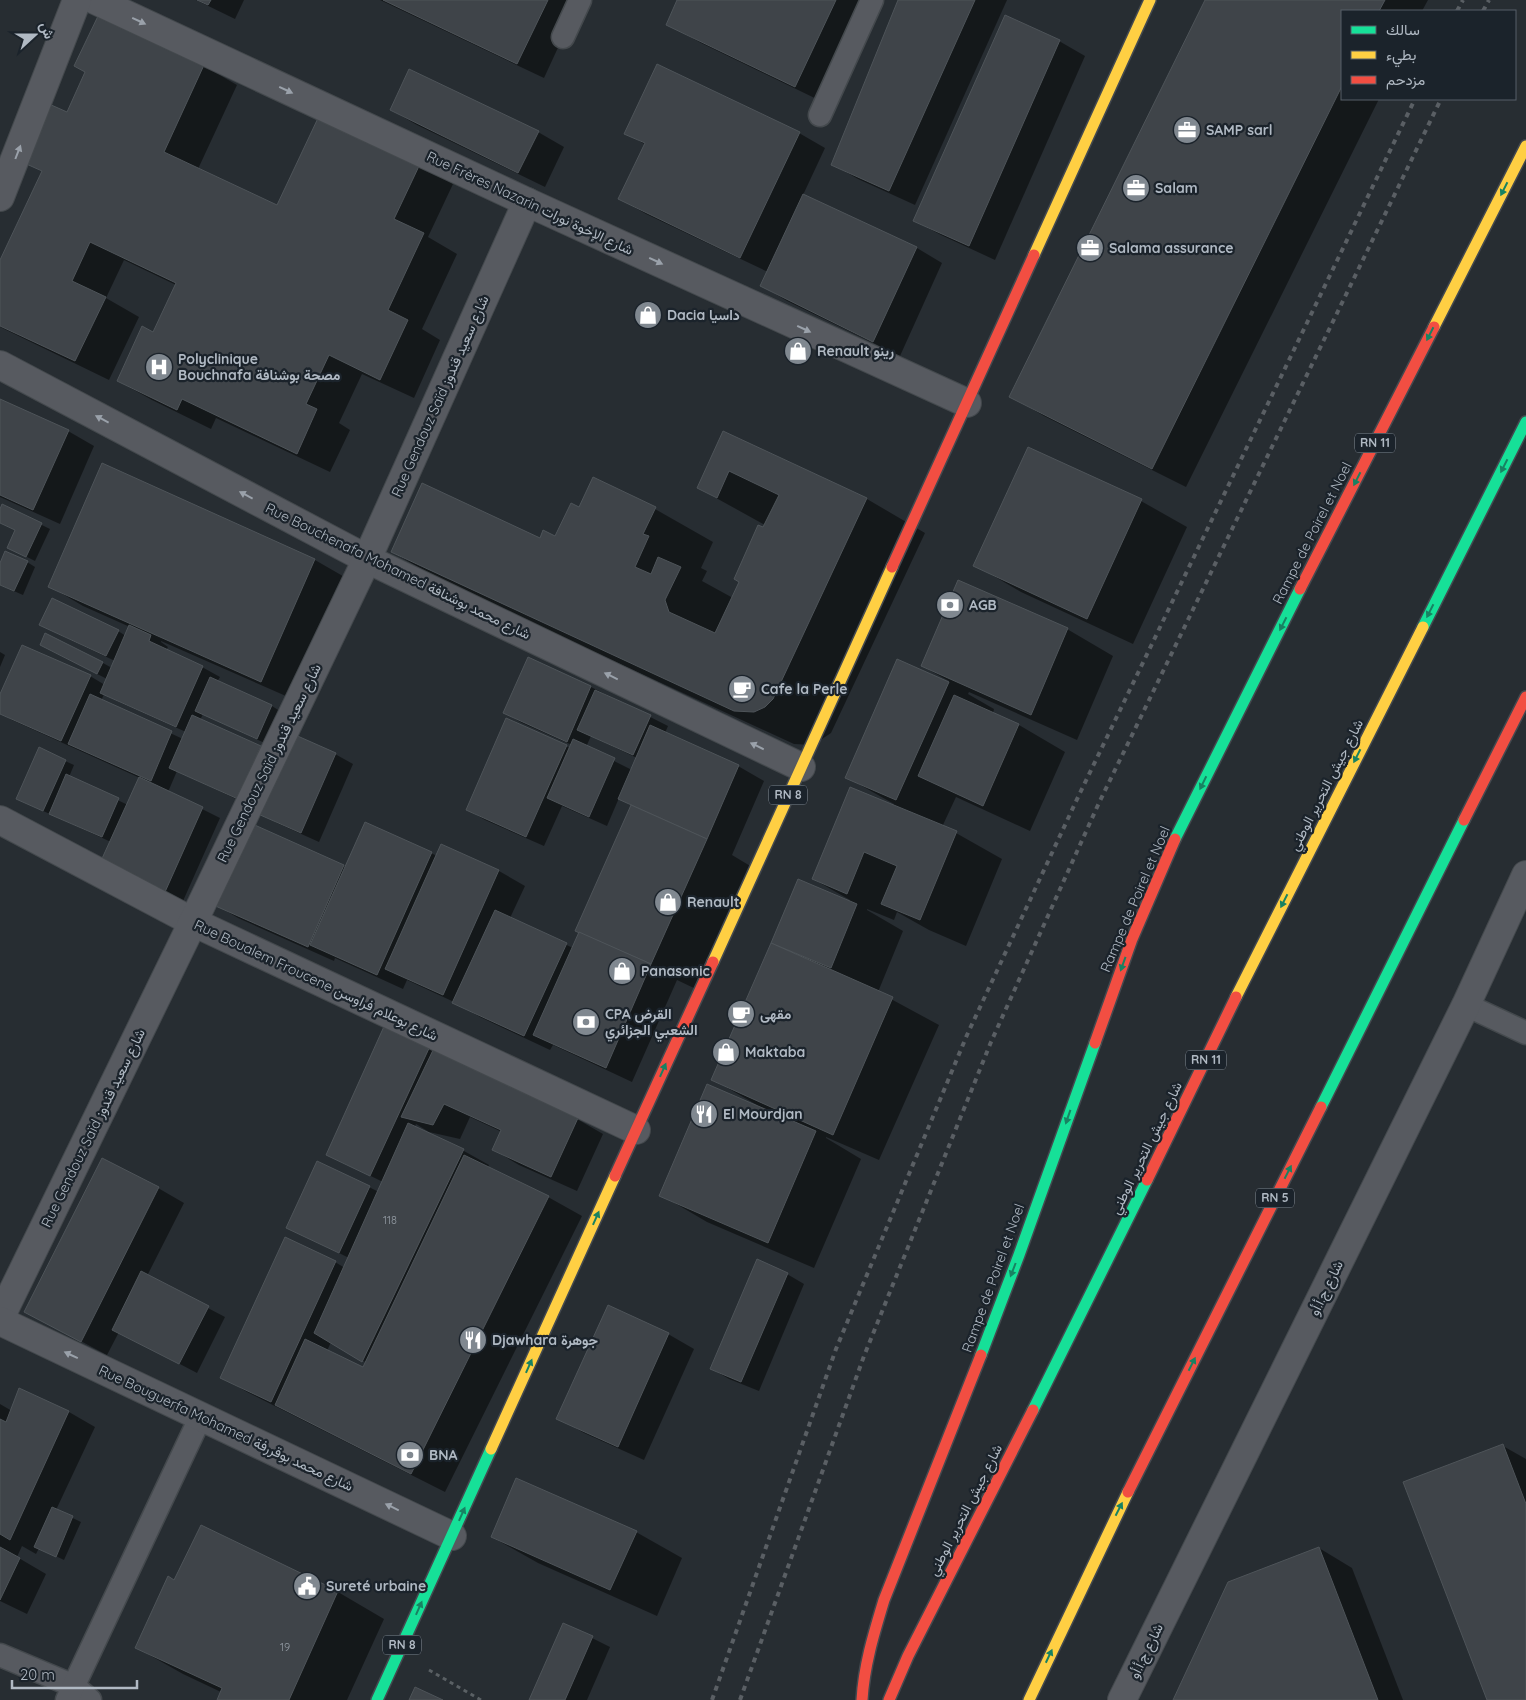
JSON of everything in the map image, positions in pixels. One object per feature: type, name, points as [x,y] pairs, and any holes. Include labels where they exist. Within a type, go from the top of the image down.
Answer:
[{"type":"main road","name":"RN 8","points":[[377,1700],[1150,0]]},
{"type":"main road","name":"Rampe de Poirel et Noel","points":[[862,1700],[863,1678],[872,1638],[884,1600],[950,1436],[1019,1255],[1093,1044],[1132,939],[1166,859],[1224,740],[1526,146]]},
{"type":"main road","name":"شارع جيش التحرير الوطني","points":[[889,1700],[912,1648],[1076,1325],[1276,918],[1526,422]]},
{"type":"main road","name":"RN 5","points":[[1029,1700],[1105,1537],[1526,697]]},
{"type":"street","points":[[0,198],[77,0]]},
{"type":"street","name":"Rue Frères Nazarin شارع الإخوة نورات","points":[[95,0],[527,202],[967,403]]},
{"type":"street","name":"Rue Gendouz Saïd شارع سعيد قندوز","points":[[0,1320],[366,559],[527,202]]},
{"type":"street","name":"Rue Bouchenafa Mohamed شارع محمد بوشنافة","points":[[0,365],[366,559],[801,767]]},
{"type":"street","name":"Rue Boualem Froucene شارع بوعلام فراوسن","points":[[0,820],[193,922],[636,1130]]},
{"type":"street","name":"شارع ج.أ.أو","points":[[1122,1700],[1466,1005],[1526,875]]},
{"type":"street","name":"Rue Bouguerfa Mohamed شارع محمد بوقررفة","points":[[0,1320],[452,1536]]},
{"type":"lane","points":[[563,37],[580,0]]},
{"type":"lane","points":[[820,115],[872,0]]},
{"type":"lane","points":[[1466,1005],[1526,1033]]},
{"type":"lane","points":[[0,1655],[77,1695],[202,1416]]},
{"type":"path","points":[[399,1652],[481,1700]]},
{"type":"building","points":[[197,0],[211,0],[208,5]]},
{"type":"building","points":[[383,0],[548,0],[517,64]]},
{"type":"building","points":[[677,0],[836,0],[795,87],[666,25]]},
{"type":"building","points":[[898,0],[975,0],[889,191],[831,165]]},
{"type":"building","points":[[1205,0],[1385,0],[1380,10],[1341,10],[1341,88],[1152,469],[1009,397]]},
{"type":"building","points":[[99,14],[204,65],[164,152],[277,205],[319,116],[420,164],[394,219],[424,233],[388,310],[408,320],[380,380],[329,355],[306,404],[317,409],[297,454],[182,399],[177,410],[117,381],[142,326],[153,332],[176,283],[90,242],[72,281],[106,297],[75,361],[0,326],[0,260],[42,171],[22,162],[49,104],[67,112],[85,72],[74,66]]},
{"type":"building","points":[[1005,15],[1060,40],[969,246],[913,221]]},
{"type":"building","points":[[657,64],[800,132],[740,258],[618,199],[645,143],[624,134]]},
{"type":"building","points":[[409,69],[539,131],[518,173],[390,110]]},
{"type":"building","points":[[803,194],[917,247],[873,342],[760,286]]},
{"type":"building","points":[[0,399],[69,430],[33,510],[0,495]]},
{"type":"building","points":[[723,431],[867,498],[773,699],[765,707],[754,712],[734,711],[391,552],[422,483],[540,538],[543,530],[555,536],[571,503],[579,507],[593,477],[656,507],[643,534],[649,536],[635,567],[651,574],[658,557],[681,567],[665,600],[669,612],[715,633],[739,582],[734,579],[758,525],[763,527],[779,495],[729,471],[717,498],[697,488]]},
{"type":"building","points":[[1028,447],[1142,499],[1087,619],[973,566]]},
{"type":"building","points":[[102,463],[315,559],[261,682],[48,587]]},
{"type":"building","points":[[2,504],[42,523],[26,557],[7,548],[15,530],[0,523]]},
{"type":"building","points":[[5,551],[28,561],[14,591],[0,585],[0,563]]},
{"type":"building","points":[[958,580],[1068,628],[1031,715],[921,666]]},
{"type":"building","points":[[52,598],[119,630],[106,656],[39,625]]},
{"type":"building","points":[[129,625],[151,635],[149,641],[203,666],[176,727],[100,693]]},
{"type":"building","points":[[45,633],[103,662],[97,674],[40,645]]},
{"type":"building","points":[[22,645],[91,675],[61,741],[0,714],[0,694]]},
{"type":"building","points":[[528,657],[591,686],[567,742],[503,713]]},
{"type":"building","points":[[897,659],[949,682],[896,800],[845,778]]},
{"type":"building","points":[[210,677],[272,705],[257,739],[195,711]]},
{"type":"building","points":[[595,690],[651,715],[633,755],[577,730]]},
{"type":"building","points":[[90,694],[172,731],[151,781],[68,744]]},
{"type":"building","points":[[954,695],[1019,724],[983,806],[918,776]]},
{"type":"building","points":[[192,715],[261,746],[238,799],[169,768]]},
{"type":"building","points":[[506,718],[567,745],[526,837],[466,810]]},
{"type":"building","points":[[650,725],[739,765],[707,839],[618,799]]},
{"type":"building","points":[[293,734],[336,753],[301,833],[258,814]]},
{"type":"building","points":[[573,739],[615,758],[589,817],[547,798]]},
{"type":"building","points":[[39,747],[66,760],[43,811],[16,799]]},
{"type":"building","points":[[66,774],[119,798],[102,837],[49,814]]},
{"type":"building","points":[[139,777],[203,807],[165,892],[100,863]]},
{"type":"building","points":[[850,787],[957,831],[920,920],[881,904],[897,866],[864,852],[847,894],[812,879]]},
{"type":"building","points":[[631,805],[707,839],[651,964],[575,931]]},
{"type":"building","points":[[248,822],[344,865],[308,947],[211,904]]},
{"type":"building","points":[[365,822],[432,852],[377,975],[310,945]]},
{"type":"building","points":[[441,844],[499,870],[443,995],[385,969]]},
{"type":"building","points":[[798,879],[857,904],[831,968],[771,943]]},
{"type":"building","points":[[495,910],[567,943],[524,1036],[452,1003]]},
{"type":"building","points":[[579,932],[651,964],[606,1068],[533,1035]]},
{"type":"building","points":[[771,943],[893,997],[833,1135],[711,1080]]},
{"type":"building","points":[[386,1022],[431,1044],[370,1176],[326,1155]]},
{"type":"building","points":[[435,1046],[578,1118],[551,1177],[492,1150],[501,1130],[444,1104],[433,1125],[401,1117]]},
{"type":"building","points":[[707,1084],[816,1131],[768,1243],[659,1196]]},
{"type":"building","points":[[408,1123],[464,1149],[362,1362],[314,1333]]},
{"type":"building","points":[[464,1155],[549,1196],[411,1474],[275,1405],[305,1339],[363,1367]]},
{"type":"building","points":[[102,1158],[159,1187],[81,1342],[24,1312]]},
{"type":"building","points":[[317,1161],[370,1186],[339,1253],[286,1228]]},
{"type":"building","points":[[285,1237],[336,1261],[271,1402],[220,1378]]},
{"type":"building","points":[[757,1259],[788,1273],[741,1382],[710,1369]]},
{"type":"building","points":[[141,1271],[209,1306],[179,1364],[112,1330]]},
{"type":"building","points":[[608,1305],[669,1333],[618,1447],[556,1419]]},
{"type":"building","points":[[19,1388],[69,1411],[10,1540],[0,1534],[0,1419],[6,1422]]},
{"type":"building","points":[[1503,1444],[1526,1504],[1526,1700],[1487,1700],[1403,1482]]},
{"type":"building","points":[[516,1478],[637,1531],[610,1590],[491,1537]]},
{"type":"building","points":[[52,1507],[73,1516],[56,1557],[34,1547]]},
{"type":"building","points":[[201,1525],[338,1591],[289,1700],[217,1700],[222,1688],[135,1648],[168,1576],[174,1580]]},
{"type":"building","points":[[0,1547],[20,1558],[0,1600]]},
{"type":"building","points":[[1319,1547],[1378,1700],[1173,1700],[1228,1582]]},
{"type":"building","points":[[563,1623],[593,1636],[565,1700],[529,1700]]},
{"type":"building","points":[[415,1687],[443,1700],[409,1700]]},
{"type":"railway","points":[[1458,10],[1463,0]]},
{"type":"railway","points":[[1484,10],[1489,0]]},
{"type":"railway","points":[[712,1700],[836,1349],[967,1035],[1079,795],[1415,100]]},
{"type":"railway","points":[[740,1700],[864,1356],[991,1042],[1098,805],[1441,100]]},
{"type":"traffic: fast","points":[[1423,627],[1526,422]]},
{"type":"traffic: fast","points":[[1175,839],[1300,589]]},
{"type":"traffic: fast","points":[[1321,1107],[1464,820]]},
{"type":"traffic: fast","points":[[981,1355],[1095,1043]]},
{"type":"traffic: fast","points":[[1033,1410],[1147,1180]]},
{"type":"traffic: fast","points":[[377,1700],[491,1449]]},
{"type":"traffic: slow","points":[[1034,255],[1150,0]]},
{"type":"traffic: slow","points":[[1434,327],[1526,146]]},
{"type":"traffic: slow","points":[[713,962],[892,567]]},
{"type":"traffic: slow","points":[[1236,997],[1423,627]]},
{"type":"traffic: slow","points":[[491,1449],[615,1176]]},
{"type":"traffic: slow","points":[[1029,1700],[1128,1492]]},
{"type":"traffic: jam","points":[[892,567],[1034,255]]},
{"type":"traffic: jam","points":[[1300,589],[1434,327]]},
{"type":"traffic: jam","points":[[1464,820],[1526,697]]},
{"type":"traffic: jam","points":[[1095,1043],[1132,939],[1175,839]]},
{"type":"traffic: jam","points":[[615,1176],[713,962]]},
{"type":"traffic: jam","points":[[1147,1180],[1236,997]]},
{"type":"traffic: jam","points":[[1128,1492],[1321,1107]]},
{"type":"traffic: jam","points":[[862,1700],[867,1662],[884,1600],[981,1355]]},
{"type":"traffic: jam","points":[[889,1700],[908,1656],[1033,1410]]},
{"type":"place","name":"SAMP sarl","points":[[1187,130]]},
{"type":"place","name":"Salam","points":[[1136,188]]},
{"type":"place","name":"Salama assurance","points":[[1090,248]]},
{"type":"place","name":"Dacia داسيا","points":[[648,315]]},
{"type":"place","name":"Renault رينو","points":[[798,351]]},
{"type":"place","name":"Polyclinique Bouchnafa مصحة بوشنافة","points":[[159,367]]},
{"type":"place","name":"AGB","points":[[950,605]]},
{"type":"place","name":"Cafe la Perle","points":[[742,689]]},
{"type":"place","name":"Renault","points":[[668,902]]},
{"type":"place","name":"Panasonic","points":[[622,971]]},
{"type":"place","name":"مقهى","points":[[741,1014]]},
{"type":"place","name":"CPA القرض الشعبي الجزائري","points":[[586,1022]]},
{"type":"place","name":"Maktaba","points":[[726,1052]]},
{"type":"place","name":"El Mourdjan","points":[[704,1114]]},
{"type":"place","name":"Djawhara جوهرة","points":[[473,1340]]},
{"type":"place","name":"BNA","points":[[410,1455]]},
{"type":"place","name":"Sureté urbaine","points":[[307,1586]]}]
